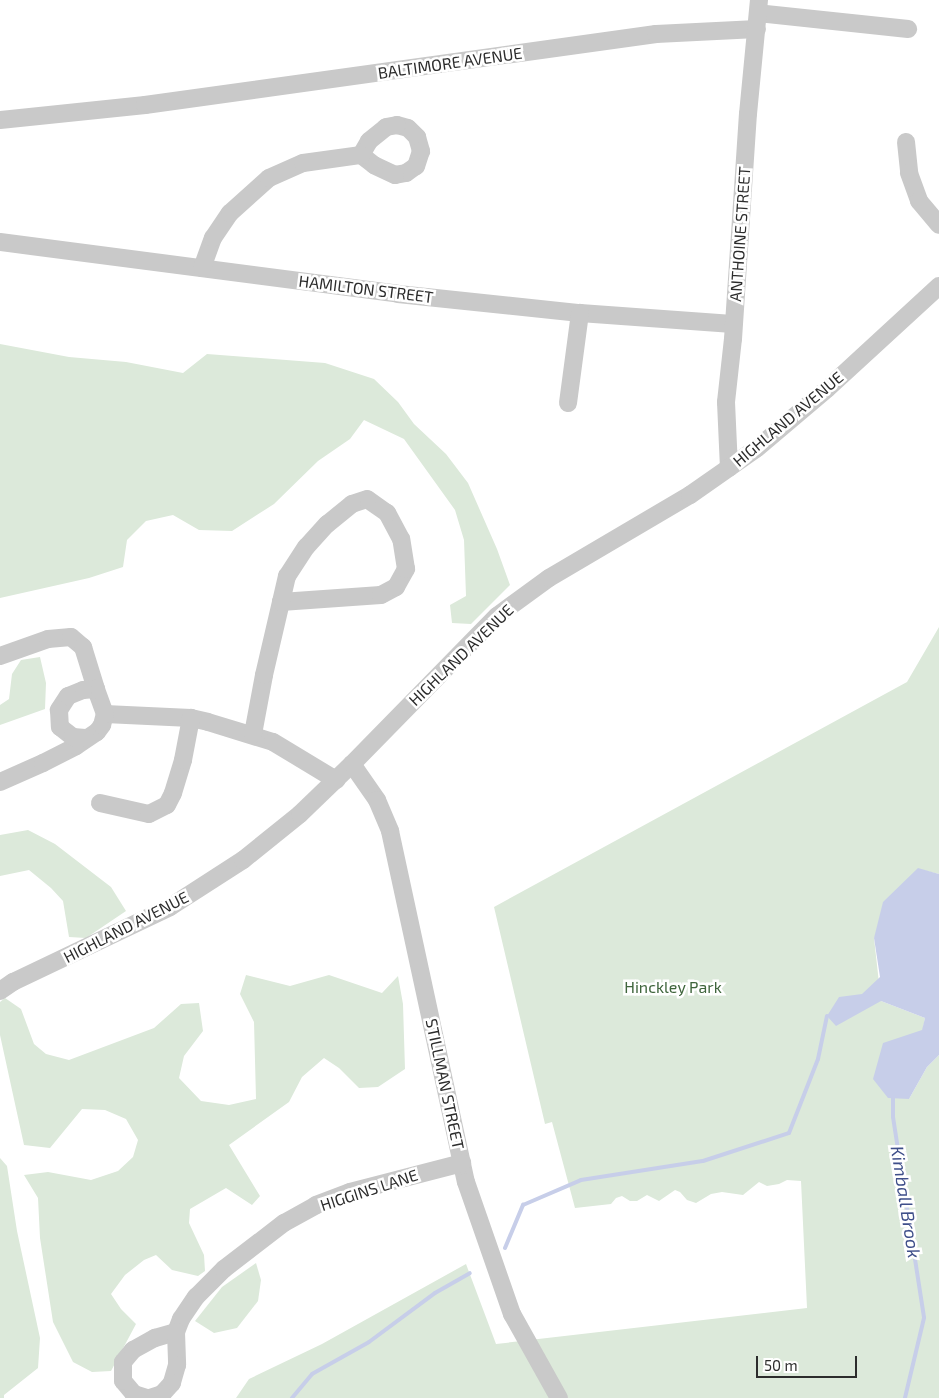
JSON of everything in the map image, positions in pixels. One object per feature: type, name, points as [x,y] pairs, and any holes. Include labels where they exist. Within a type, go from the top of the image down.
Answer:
[{"type":"street","name":"BALTIMORE AVENUE","points":[[0,120],[145,105],[516,55],[632,37],[702,30],[758,14],[908,28]]},
{"type":"street","name":"ANTHOINE STREET","points":[[729,468],[725,418],[758,14]]},
{"type":"street","points":[[906,142],[909,172],[920,201],[939,225]]},
{"type":"street","points":[[202,268],[214,238],[230,213],[269,178],[303,163],[361,155]]},
{"type":"street","name":"HAMILTON STREET","points":[[0,242],[398,294],[580,313],[733,324]]},
{"type":"street","name":"HIGHLAND AVENUE","points":[[0,991],[12,982],[170,907],[243,860],[336,780],[498,616],[549,578],[690,495],[756,448],[827,389],[939,286]]},
{"type":"street","points":[[568,403],[580,313]]},
{"type":"street","points":[[253,734],[264,675],[287,576],[306,547],[352,504],[367,500],[387,513],[402,539],[406,569],[396,587],[381,594],[281,602]]},
{"type":"street","points":[[0,656],[48,639],[71,638],[83,647],[106,714],[102,725],[96,732],[76,746],[0,782]]},
{"type":"street","points":[[86,738],[73,736],[60,727],[59,710],[68,696],[82,690],[96,689]]},
{"type":"street","points":[[106,714],[191,718],[253,734],[302,758],[336,780]]},
{"type":"street","points":[[100,803],[149,814],[167,805],[184,760],[191,718]]},
{"type":"street","name":"STILLMAN STREET","points":[[352,764],[377,800],[390,831],[466,1182],[512,1314],[559,1398]]},
{"type":"street","name":"HIGGINS LANE","points":[[176,1332],[155,1338],[133,1350],[122,1362],[123,1381],[134,1394],[148,1398],[162,1394],[172,1383],[177,1365],[176,1332],[181,1319],[196,1296],[224,1269],[284,1223],[311,1208],[350,1192],[462,1162]]},
{"type":"green space","points":[[0,344],[69,357],[126,362],[183,373],[207,354],[325,363],[374,379],[398,402],[414,424],[446,454],[468,483],[497,549],[510,585],[471,624],[452,623],[450,605],[466,596],[464,540],[455,510],[404,439],[364,420],[350,439],[318,461],[274,504],[232,531],[199,530],[173,515],[146,521],[127,540],[123,567],[89,578],[0,598]]},
{"type":"green space","name":"Hinckley Park","points":[[939,627],[939,874],[918,869],[874,938],[881,1001],[925,1018],[909,1099],[927,1067],[939,1055],[939,1398],[236,1398],[249,1379],[322,1344],[466,1264],[496,1344],[807,1308],[801,1181],[787,1180],[779,1184],[767,1186],[759,1182],[743,1195],[722,1192],[711,1194],[696,1203],[687,1200],[680,1192],[675,1190],[659,1201],[647,1195],[637,1201],[630,1201],[622,1196],[616,1198],[611,1204],[575,1208],[552,1122],[545,1124],[494,907],[907,682]]},
{"type":"green space","points":[[40,657],[46,683],[45,709],[0,725],[0,705],[9,699],[12,674],[21,660]]},
{"type":"green space","points":[[28,830],[55,844],[111,887],[126,911],[86,938],[69,937],[63,901],[51,888],[29,870],[0,876],[0,835]]},
{"type":"green space","points":[[246,975],[290,986],[329,975],[382,993],[398,976],[403,1004],[405,1069],[378,1087],[359,1088],[339,1068],[324,1058],[302,1077],[289,1102],[229,1145],[260,1196],[252,1205],[226,1188],[190,1209],[189,1223],[204,1255],[205,1271],[198,1276],[172,1270],[156,1255],[144,1260],[125,1275],[111,1294],[121,1309],[136,1324],[111,1371],[92,1372],[73,1362],[53,1322],[40,1238],[38,1198],[24,1175],[48,1172],[91,1180],[118,1171],[133,1157],[138,1140],[126,1119],[105,1110],[82,1109],[50,1148],[24,1145],[0,1035],[0,1002],[5,998],[21,1009],[34,1044],[46,1054],[69,1060],[154,1028],[181,1004],[199,1003],[203,1031],[184,1056],[179,1078],[201,1101],[229,1105],[256,1099],[254,1022],[240,994]]},
{"type":"green space","points":[[0,1158],[7,1166],[17,1231],[40,1338],[38,1368],[4,1395],[4,1398],[0,1398]]},
{"type":"green space","points":[[256,1263],[261,1280],[258,1301],[237,1328],[214,1333],[195,1321],[222,1287]]},
{"type":"water","points":[[918,868],[939,874],[939,1055],[927,1067],[909,1099],[888,1098],[873,1079],[883,1043],[922,1030],[925,1018],[881,1001],[836,1026],[827,1016],[839,997],[862,994],[880,977],[874,938],[883,902]]},
{"type":"waterway","points":[[505,1248],[523,1205],[581,1180],[703,1161],[789,1133],[818,1059],[827,1016]]},
{"type":"waterway","name":"Kimball Brook","points":[[893,1095],[893,1117],[924,1318],[905,1398]]},
{"type":"waterway","points":[[292,1398],[312,1374],[369,1342],[435,1293],[470,1273]]}]
